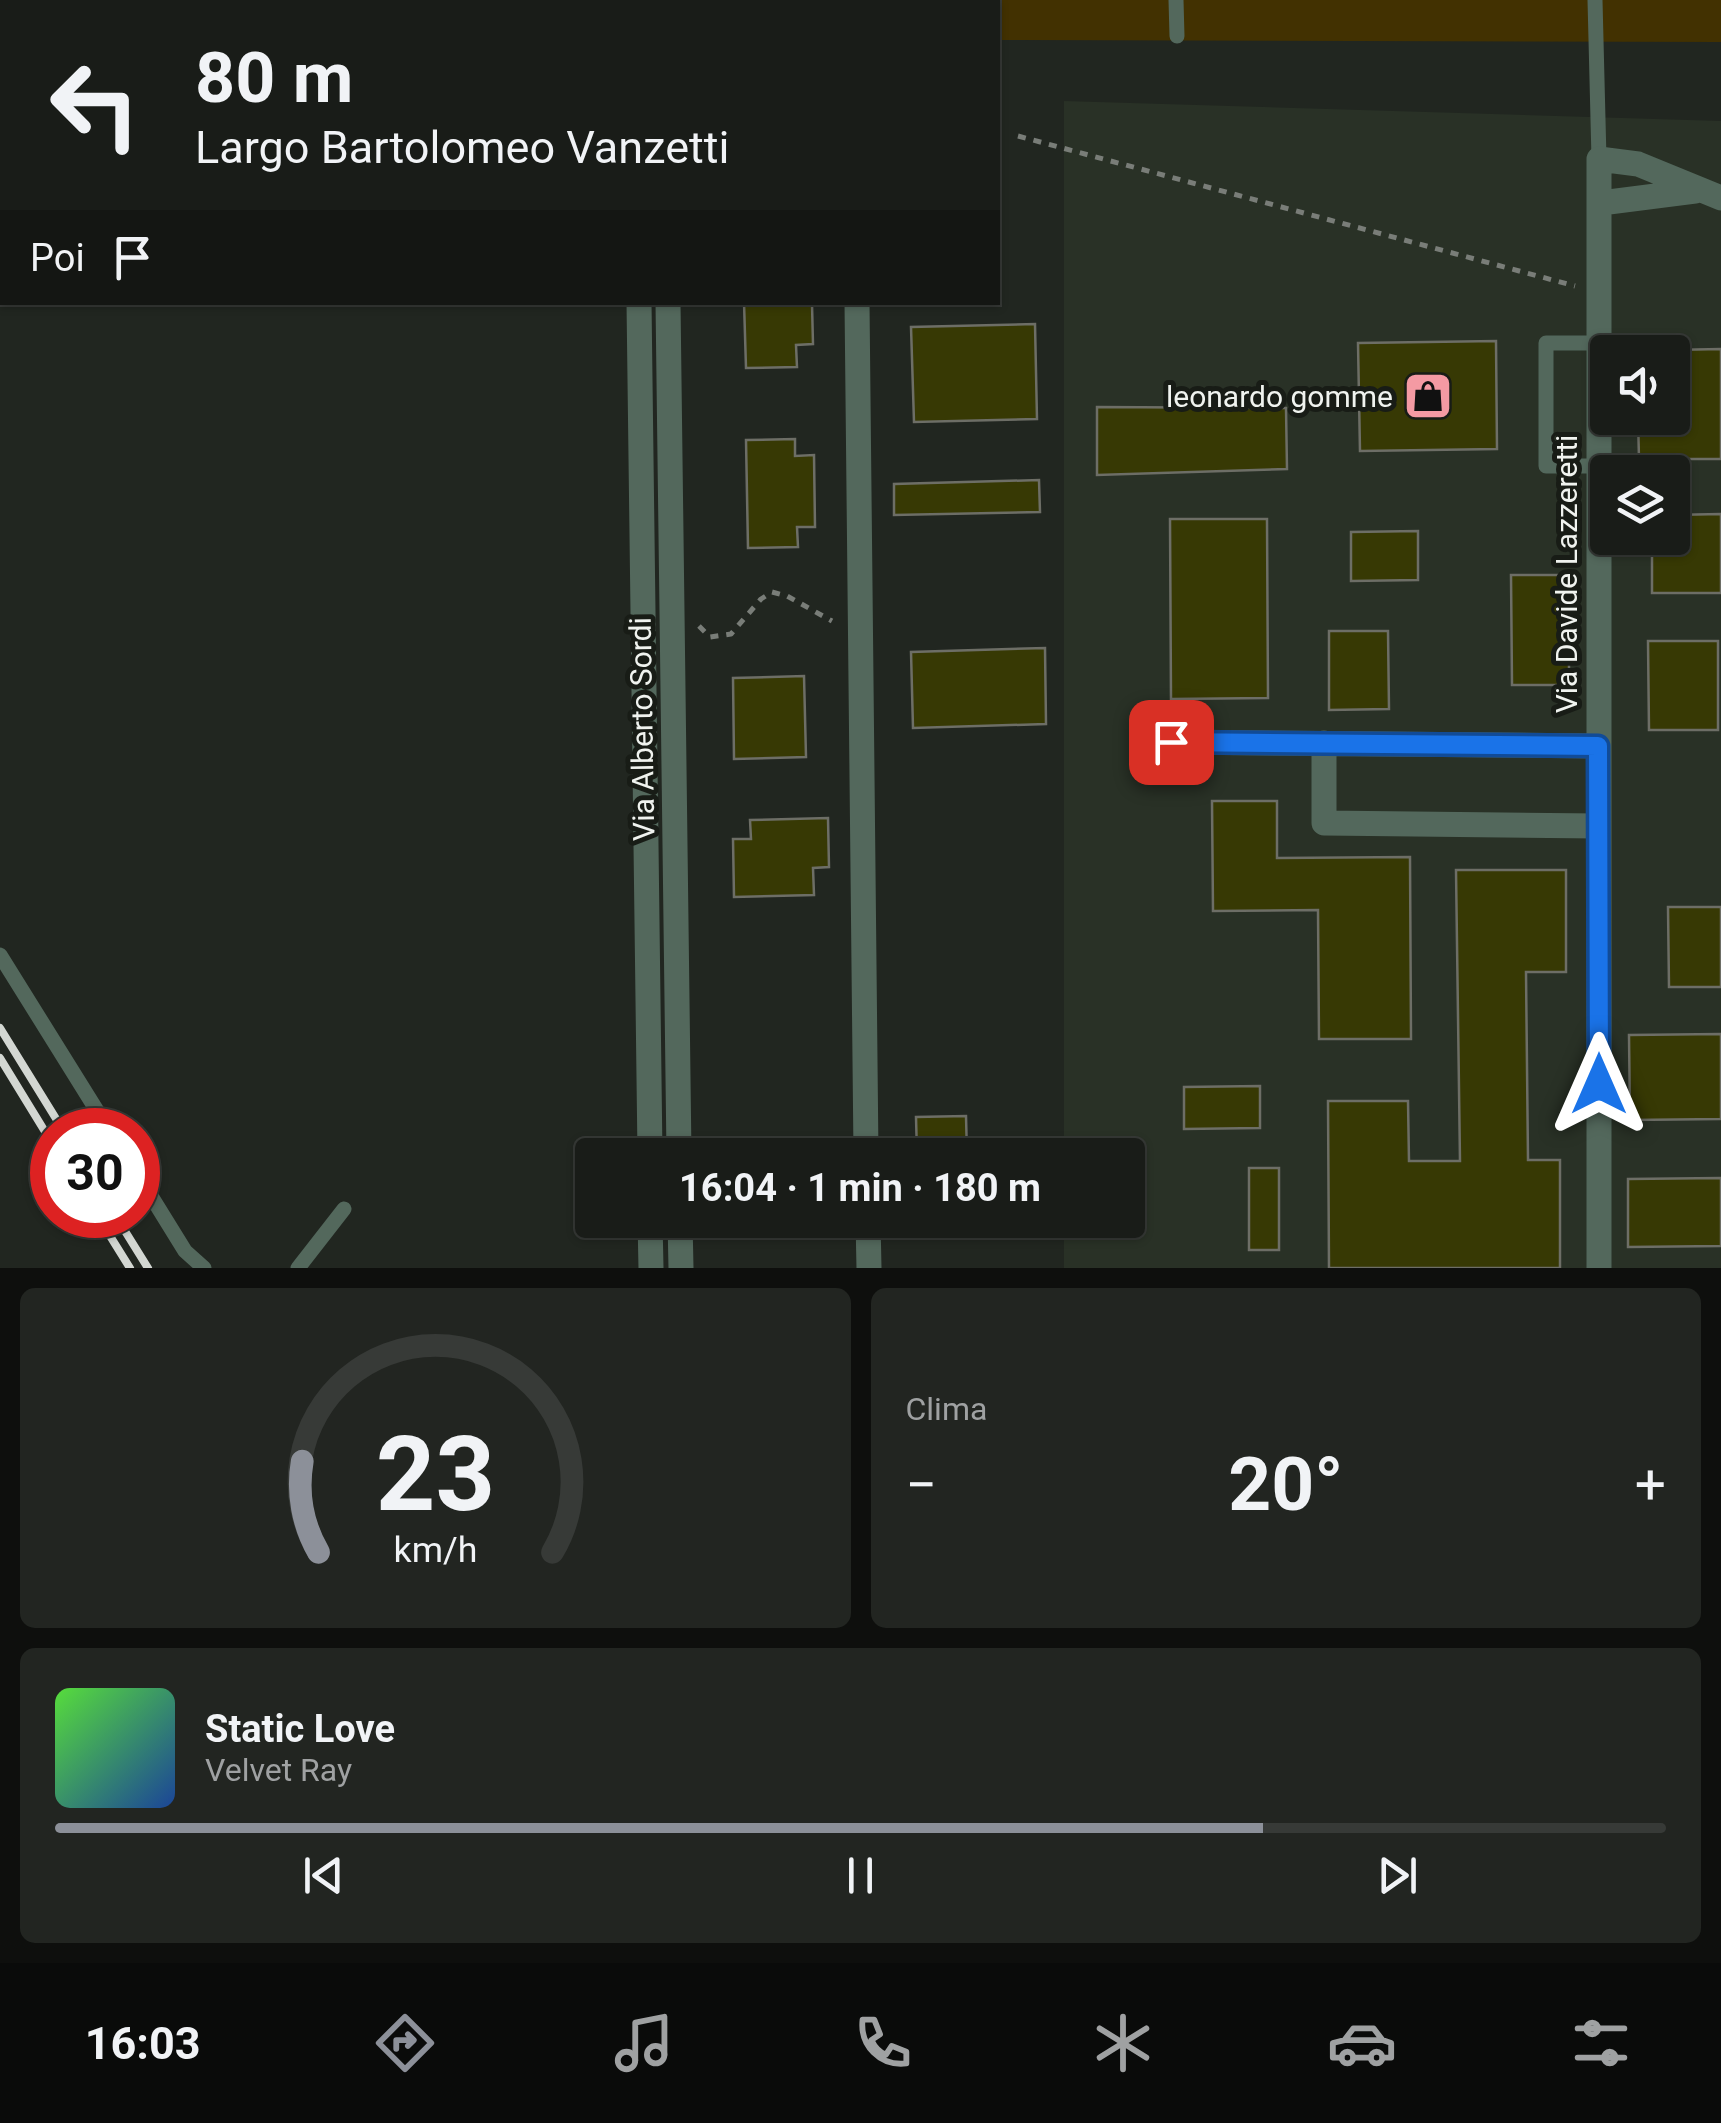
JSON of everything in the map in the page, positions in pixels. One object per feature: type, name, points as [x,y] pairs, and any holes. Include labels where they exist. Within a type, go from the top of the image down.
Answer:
[{"type":"street","points":[[1599,159],[1638,164],[1709,195]]},
{"type":"street","name":"Via Davide Lazzeretti","points":[[1598,335],[1599,159]]},
{"type":"street","points":[[1601,203],[1709,195]]},
{"type":"street","name":"Via Alberto Sordi","points":[[639,305],[650,1138]]},
{"type":"street","name":"Via Alberto Sordi","points":[[668,305],[680,1138]]},
{"type":"street","points":[[857,305],[866,1138]]},
{"type":"street","name":"Via Davide Lazzeretti","points":[[1598,555],[1599,1268]]},
{"type":"street","points":[[1171,742],[1598,746]]},
{"type":"street","points":[[1324,743],[1324,823],[1598,826]]},
{"type":"street","points":[[650,1238],[651,1268]]},
{"type":"street","points":[[680,1238],[681,1268]]},
{"type":"street","points":[[868,1238],[869,1268]]},
{"type":"lane","points":[[1176,0],[1177,36]]},
{"type":"lane","name":"Via Davide Lazzeretti","points":[[1595,0],[1599,159]]},
{"type":"lane","points":[[1590,343],[1546,343],[1546,466],[1590,466]]},
{"type":"lane","points":[[0,955],[95,1108]]},
{"type":"lane","points":[[298,1268],[344,1209]]},
{"type":"lane","points":[[160,1211],[185,1251],[204,1268]]},
{"type":"path","points":[[1018,136],[1598,292]]},
{"type":"path","points":[[694,620],[710,636],[731,634],[772,592],[787,596],[826,620],[860,621]]},
{"type":"shaded area","points":[[1000,0],[1721,0],[1721,42],[1000,40]]},
{"type":"shaded area","points":[[1064,101],[1721,121],[1721,1268],[1064,1268],[1064,1238],[1145,1238],[1145,1138],[1064,1138]]},
{"type":"building","points":[[744,305],[812,305],[813,344],[796,345],[797,367],[746,368]]},
{"type":"building","points":[[1035,324],[1037,419],[914,422],[911,327]]},
{"type":"building","name":"leonardo gomme","points":[[1496,341],[1497,449],[1360,451],[1358,343]]},
{"type":"building","points":[[1721,349],[1721,459],[1639,455],[1638,435],[1690,435],[1690,350]]},
{"type":"building","points":[[1097,407],[1286,408],[1287,469],[1097,475]]},
{"type":"building","points":[[795,439],[795,456],[814,455],[815,527],[797,527],[798,547],[748,548],[746,440]]},
{"type":"building","points":[[1039,480],[1040,512],[894,515],[894,484]]},
{"type":"building","points":[[1721,514],[1721,593],[1652,593],[1652,555],[1690,555],[1690,515]]},
{"type":"building","points":[[1170,519],[1267,519],[1268,698],[1171,699]]},
{"type":"building","points":[[1418,531],[1418,580],[1351,581],[1351,532]]},
{"type":"building","points":[[1511,575],[1569,575],[1569,685],[1512,685]]},
{"type":"building","points":[[1329,631],[1388,631],[1389,709],[1329,710]]},
{"type":"building","points":[[1648,641],[1718,641],[1718,730],[1649,730]]},
{"type":"building","points":[[1045,648],[1046,724],[913,728],[911,652]]},
{"type":"building","points":[[804,676],[806,757],[734,759],[733,678]]},
{"type":"building","points":[[1212,801],[1277,801],[1277,858],[1410,857],[1411,1039],[1319,1039],[1318,910],[1213,911]]},
{"type":"building","points":[[828,818],[829,867],[813,868],[814,895],[734,897],[733,839],[751,839],[750,820]]},
{"type":"building","points":[[1456,870],[1566,870],[1566,972],[1526,972],[1528,1160],[1560,1160],[1560,1268],[1329,1268],[1328,1101],[1408,1101],[1409,1161],[1460,1161]]},
{"type":"building","points":[[1668,907],[1721,907],[1721,987],[1669,987]]},
{"type":"building","points":[[1721,1034],[1721,1119],[1630,1120],[1629,1035]]},
{"type":"building","points":[[1260,1086],[1260,1128],[1184,1129],[1184,1087]]},
{"type":"building","points":[[966,1116],[967,1138],[917,1138],[916,1117]]},
{"type":"building","points":[[1249,1168],[1279,1168],[1279,1250],[1249,1250]]},
{"type":"building","points":[[1721,1178],[1721,1246],[1628,1247],[1628,1179]]},
{"type":"railway","points":[[0,1028],[49,1108]]},
{"type":"railway","points":[[0,1058],[31,1108]]},
{"type":"railway","points":[[111,1238],[130,1268]]},
{"type":"railway","points":[[129,1238],[148,1268]]},
{"type":"place","name":"leonardo gomme","points":[[1428,396]]},
{"type":"route","points":[[1171,742],[1598,746],[1599,1084]]}]
